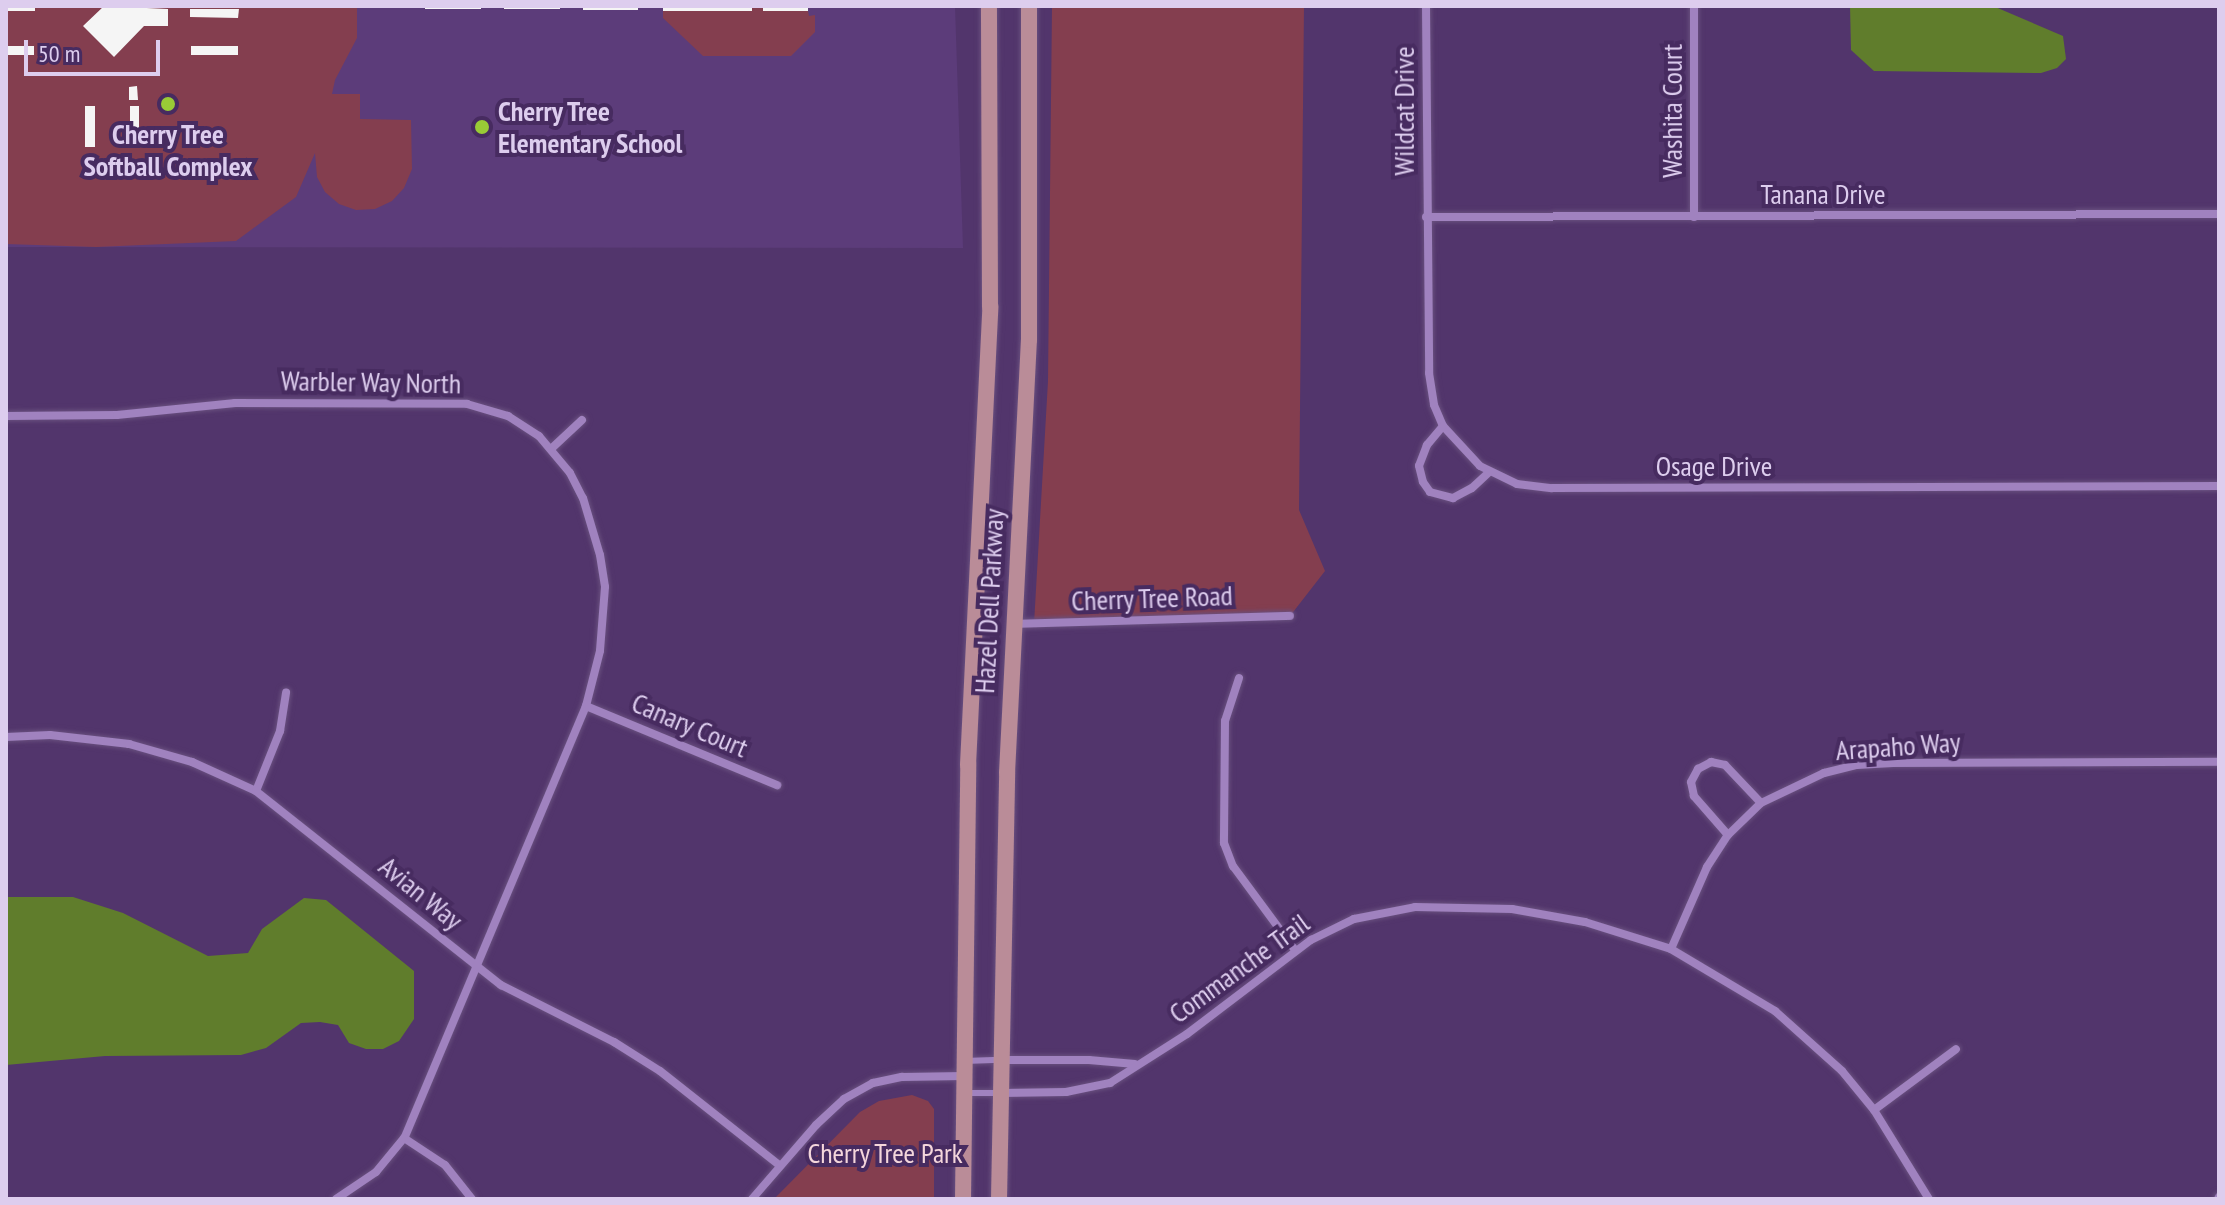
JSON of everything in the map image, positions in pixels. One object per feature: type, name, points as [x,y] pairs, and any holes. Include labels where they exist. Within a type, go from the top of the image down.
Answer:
[{"type":"main road","name":"Hazel Dell Parkway","points":[[963,1199],[968,765],[990,307],[989,6]]},
{"type":"main road","name":"Hazel Dell Parkway","points":[[999,1199],[998,1093],[1005,820],[1029,340],[1029,6]]},
{"type":"street","name":"Wildcat Drive","points":[[1426,6],[1426,217]]},
{"type":"street","name":"Washita Court","points":[[1694,6],[1694,217]]},
{"type":"street","name":"Tanana Drive","points":[[1426,217],[2219,214]]},
{"type":"street","name":"Osage Drive","points":[[1426,217],[1429,373],[1434,405],[1443,426],[1467,456],[1489,472],[1517,484],[1552,488],[2219,486]]},
{"type":"street","name":"Warbler Way North","points":[[6,416],[117,415],[235,403],[449,403],[481,407],[508,416],[552,448],[583,498],[600,555],[605,587],[600,651],[586,706],[404,1138],[376,1172],[336,1199]]},
{"type":"street","points":[[552,448],[582,420]]},
{"type":"street","points":[[1443,426],[1427,445],[1419,466],[1421,478],[1430,492],[1453,498],[1472,488],[1489,472]]},
{"type":"street","name":"Cherry Tree Road","points":[[1015,624],[1290,616]]},
{"type":"street","points":[[1239,678],[1225,721],[1224,843],[1233,866],[1295,950]]},
{"type":"street","points":[[256,791],[280,731],[286,692]]},
{"type":"street","name":"Canary Court","points":[[586,706],[777,785]]},
{"type":"street","name":"Avian Way","points":[[6,737],[64,736],[129,744],[192,762],[256,791],[501,985],[614,1042],[660,1071],[779,1165]]},
{"type":"street","points":[[1728,835],[1694,796],[1691,782],[1698,769],[1711,762],[1725,765],[1761,803]]},
{"type":"street","name":"Arapaho Way","points":[[1671,949],[1702,876],[1728,835],[1761,803],[1824,773],[1874,763],[2219,762]]},
{"type":"street","name":"Commanche Trail","points":[[998,1093],[1081,1091],[1110,1083],[1135,1064],[1187,1034],[1295,950],[1354,919],[1424,907],[1538,912],[1609,928],[1671,949],[1775,1011],[1842,1071],[1874,1110],[1929,1199]]},
{"type":"street","points":[[1874,1110],[1956,1049]]},
{"type":"street","points":[[1001,1060],[1098,1060],[1135,1064]]},
{"type":"street","points":[[752,1199],[779,1165],[844,1099],[873,1083],[902,1077],[963,1077]]},
{"type":"street","points":[[404,1138],[445,1165],[472,1199]]},
{"type":"lane","points":[[963,1077],[1001,1060]]},
{"type":"lane","points":[[963,1077],[998,1093]]},
{"type":"shaded area","name":"Cherry Tree Elementary School","points":[[6,6],[955,6],[963,248],[6,247]]},
{"type":"shaded area","points":[[1850,6],[1993,6],[2063,36],[2066,59],[2057,68],[2041,73],[1874,71],[1851,50]]},
{"type":"shaded area","points":[[6,897],[73,897],[123,913],[208,956],[248,953],[262,929],[304,898],[326,900],[414,971],[414,1019],[399,1041],[383,1049],[366,1049],[349,1043],[338,1025],[320,1022],[301,1023],[266,1048],[241,1055],[105,1056],[6,1065]]},
{"type":"green space","name":"Cherry Tree Softball Complex","points":[[6,6],[357,6],[357,38],[335,80],[332,94],[360,94],[360,119],[411,120],[412,169],[404,188],[392,201],[375,209],[356,210],[339,204],[325,192],[317,177],[315,153],[296,197],[236,241],[96,247],[6,244]]},
{"type":"green space","points":[[752,6],[763,6],[763,11],[808,11],[809,16],[815,15],[815,32],[791,56],[703,56],[663,18],[663,11],[751,11]]},
{"type":"green space","points":[[1052,6],[1304,6],[1299,510],[1325,571],[1290,616],[1034,624],[1048,381]]},
{"type":"green space","name":"Cherry Tree Park","points":[[912,1095],[928,1101],[934,1109],[934,1199],[774,1199],[860,1112],[879,1101]]},
{"type":"building","points":[[6,6],[35,6],[35,11],[6,11]]},
{"type":"building","points":[[104,6],[168,9],[168,26],[144,26],[114,57],[83,26]]},
{"type":"building","points":[[425,6],[481,6],[481,9],[425,9]]},
{"type":"building","points":[[504,6],[560,6],[560,9],[504,9]]},
{"type":"building","name":"Cherry Tree Elementary School","points":[[583,6],[638,6],[638,10],[583,10]]},
{"type":"building","name":"Cherry Tree Elementary School","points":[[663,6],[752,6],[752,11],[663,11]]},
{"type":"building","points":[[763,6],[808,6],[808,11],[763,11]]},
{"type":"building","points":[[190,9],[239,9],[238,18],[190,17]]},
{"type":"building","points":[[6,46],[34,46],[34,55],[6,55]]},
{"type":"building","points":[[191,46],[238,46],[238,55],[191,55]]},
{"type":"building","points":[[137,86],[138,100],[129,100],[129,87]]},
{"type":"building","points":[[85,106],[95,106],[95,147],[85,147]]},
{"type":"building","points":[[130,106],[139,106],[139,147],[130,147]]},
{"type":"place","name":"Cherry Tree Softball Complex","points":[[168,104]]},
{"type":"place","name":"Cherry Tree Elementary School","points":[[482,127]]}]
